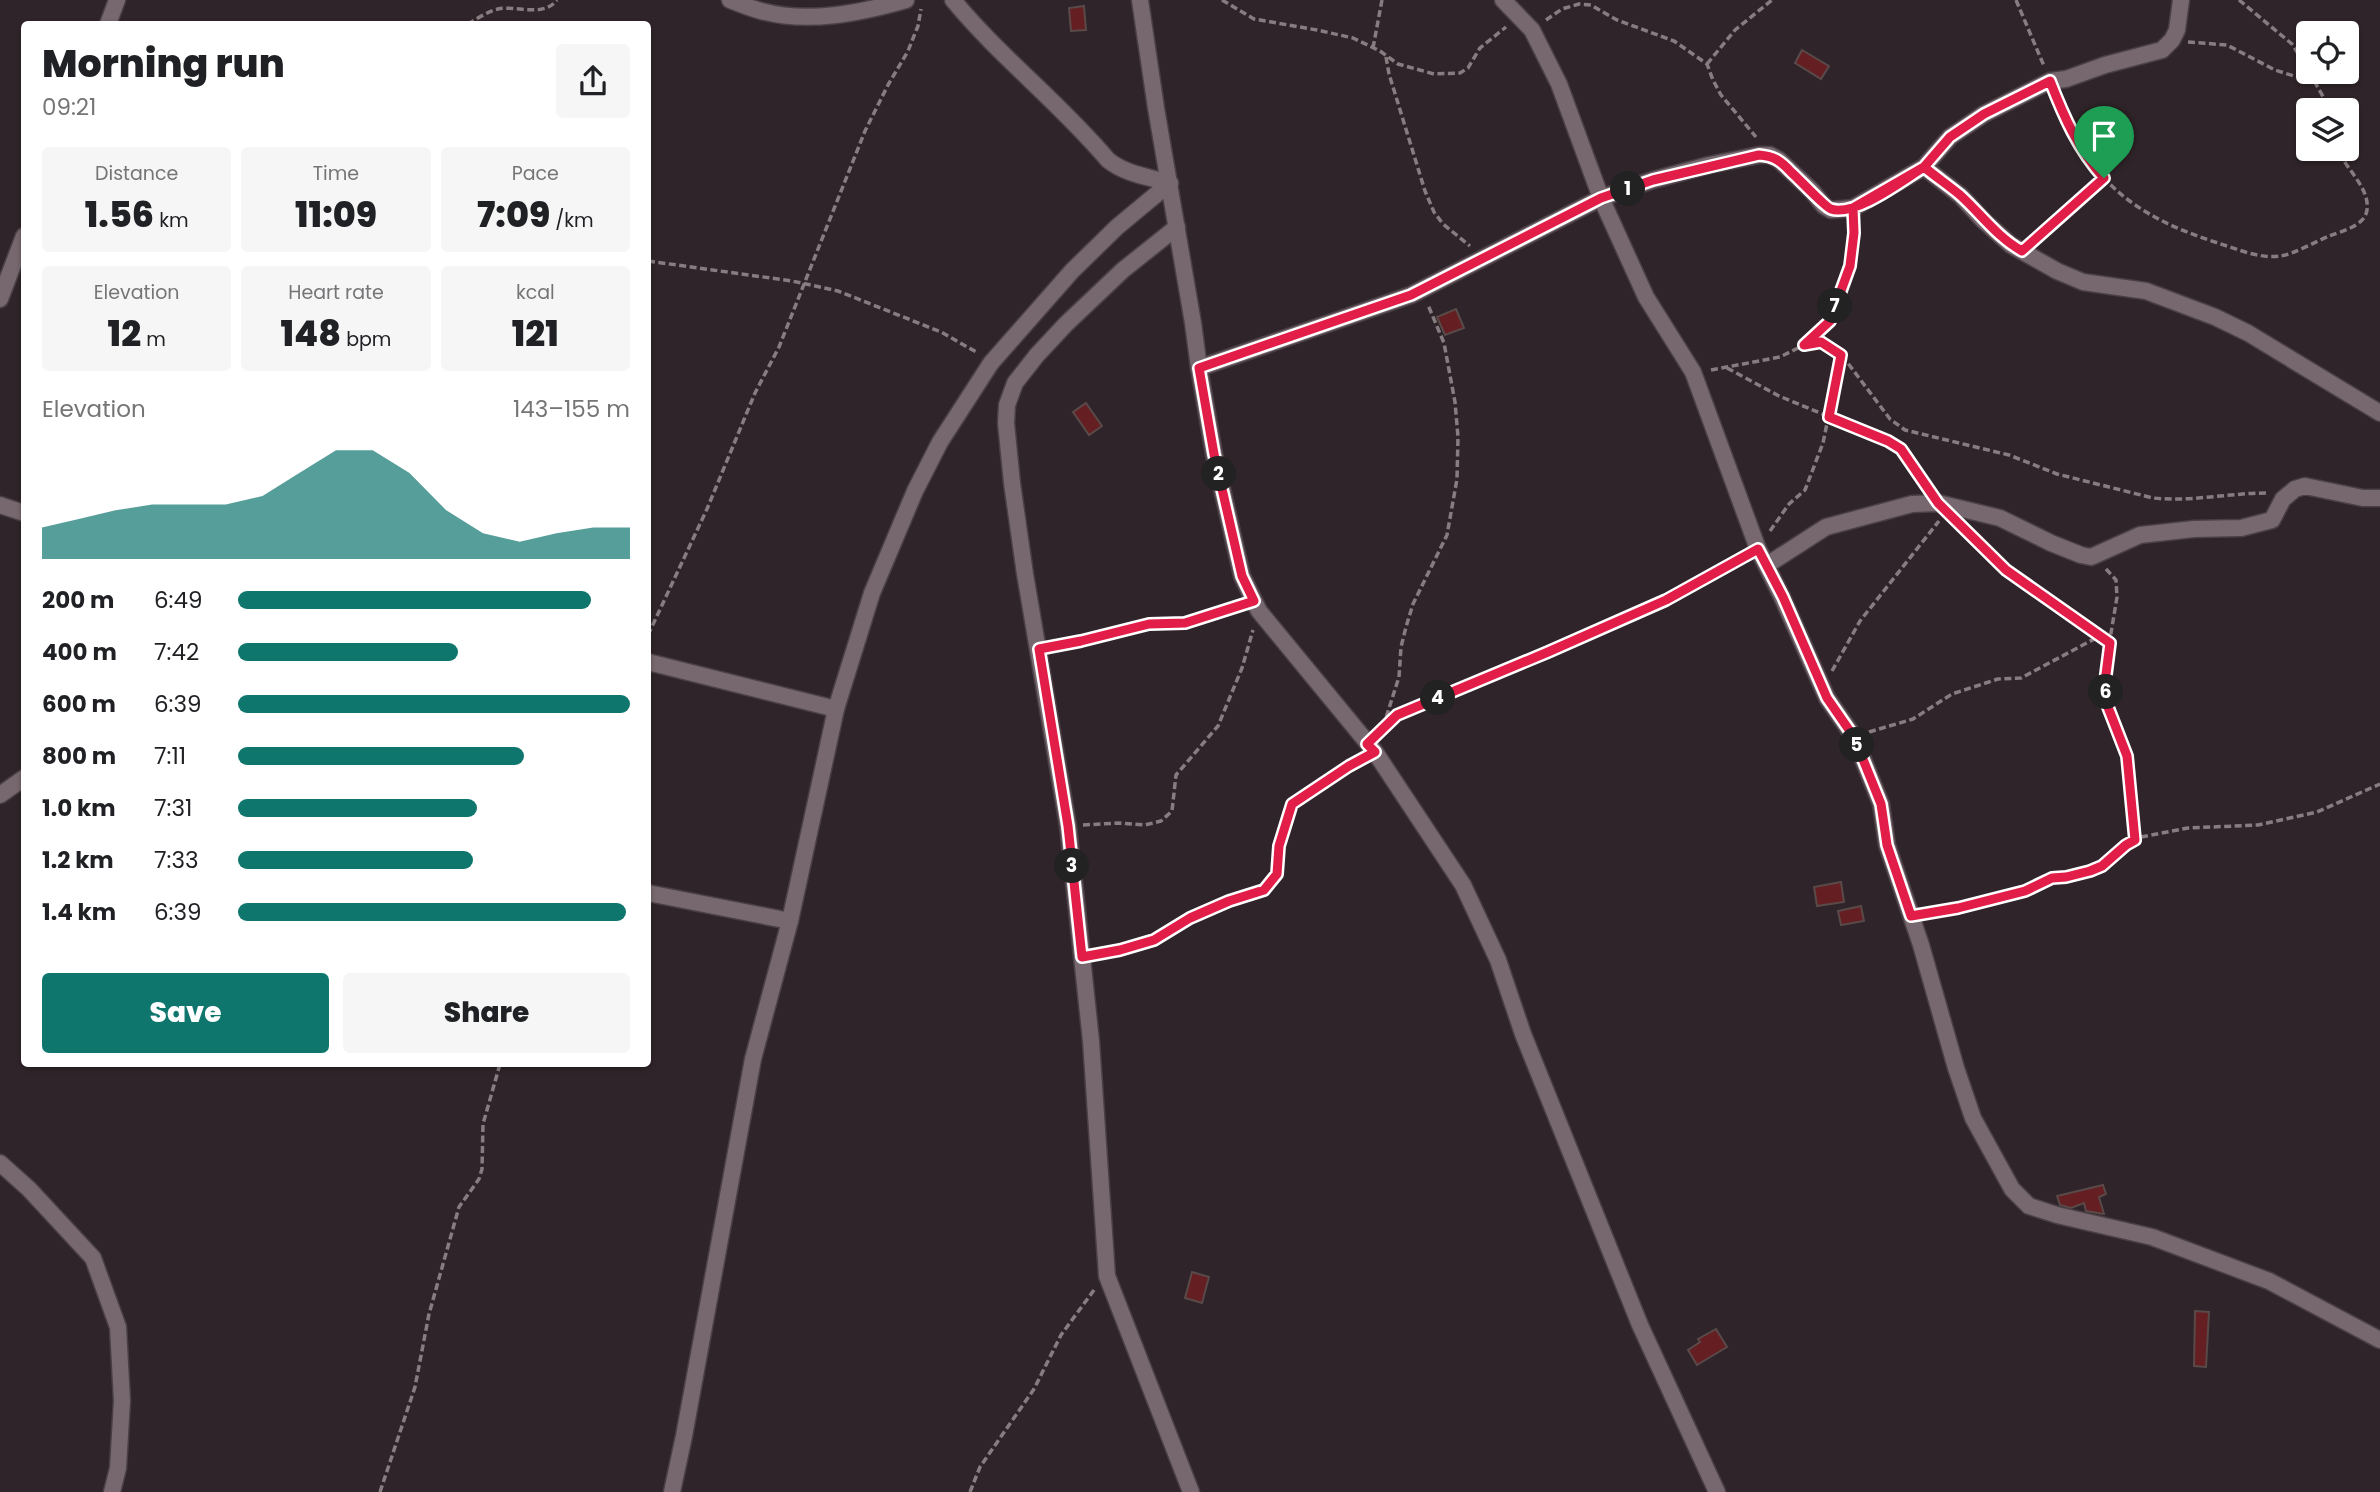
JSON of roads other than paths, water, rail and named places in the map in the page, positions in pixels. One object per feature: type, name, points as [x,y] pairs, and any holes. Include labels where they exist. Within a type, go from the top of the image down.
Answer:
[{"type":"street","points":[[109,21],[117,0]]},
{"type":"street","points":[[730,0],[762,12],[811,17],[875,9],[906,0]]},
{"type":"street","points":[[953,0],[971,22],[1062,110],[1108,160],[1131,173],[1170,183]]},
{"type":"street","points":[[1140,0],[1214,454],[1242,576],[1256,606],[1371,748],[1463,885],[1498,960],[1533,1058],[1640,1325],[1717,1492]]},
{"type":"street","points":[[1503,0],[1532,30],[1559,84],[1601,198],[1646,297],[1693,372],[1758,549],[1827,698],[1854,737],[1881,804],[1887,845],[1911,916],[1955,1068],[1973,1118],[2012,1189],[2029,1206],[2152,1237],[2269,1281],[2380,1340]]},
{"type":"street","points":[[1199,368],[1422,290],[1601,198],[1709,165],[1770,155],[1812,191],[1824,206],[1832,210],[1853,208],[1924,167],[1950,137],[1984,114],[2050,81],[2066,79],[2105,65],[2140,58],[2162,50],[2177,30],[2181,0]]},
{"type":"street","points":[[1924,167],[1961,196],[2011,245],[2057,271],[2083,282],[2146,291],[2215,317],[2248,333],[2380,413]]},
{"type":"street","points":[[671,1492],[684,1436],[753,1059],[790,921],[836,709],[872,593],[915,491],[940,442],[991,363],[1072,271],[1117,227],[1170,183]]},
{"type":"street","points":[[1177,227],[1123,270],[1037,355],[1015,383],[1007,405],[1006,424],[1012,484],[1068,826],[1091,1041],[1107,1276],[1191,1492]]},
{"type":"street","points":[[0,299],[21,244]]},
{"type":"street","points":[[1767,565],[1826,527],[1912,504],[2000,519],[2051,543],[2081,555],[2091,556],[2140,535],[2194,528],[2241,528],[2263,524],[2272,520],[2283,499],[2305,486],[2363,498],[2380,498]]},
{"type":"street","points":[[0,505],[21,512]]},
{"type":"street","points":[[651,663],[836,709]]},
{"type":"street","points":[[0,795],[21,780]]},
{"type":"street","points":[[651,894],[790,921]]},
{"type":"street","points":[[0,1163],[29,1189],[93,1258],[118,1327],[122,1401],[118,1468],[112,1492]]}]
